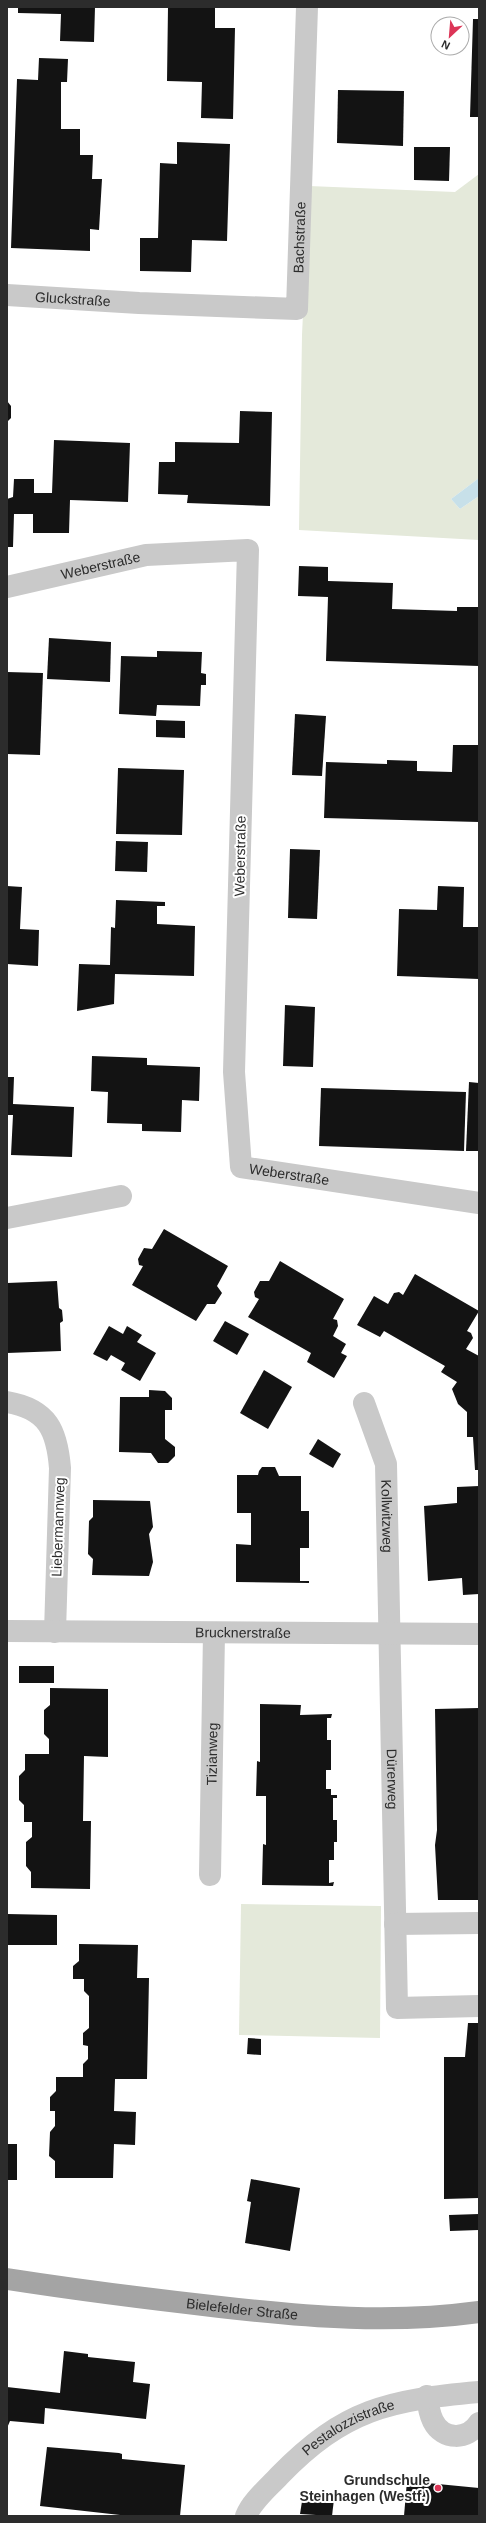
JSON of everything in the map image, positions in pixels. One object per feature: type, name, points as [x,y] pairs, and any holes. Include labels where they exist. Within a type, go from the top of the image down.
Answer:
[{"type":"main road","name":"Bielefelder Straße","points":[[7,2279],[190,2304],[321,2317],[388,2320],[443,2317],[479,2312]]},
{"type":"street","name":"Bachstraße","points":[[139,303],[297,309],[307,7]]},
{"type":"street","name":"Gluckstraße","points":[[7,295],[139,303]]},
{"type":"street","name":"Weberstraße","points":[[7,587],[146,555],[248,550],[234,1072],[241,1167],[479,1203]]},
{"type":"street","points":[[7,1218],[121,1196]]},
{"type":"street","name":"Liebermannweg","points":[[7,1402],[32,1410],[49,1423],[58,1443],[60,1468],[55,1632]]},
{"type":"street","name":"Kollwitzweg","points":[[364,1403],[386,1464],[390,1634]]},
{"type":"street","name":"Brucknerstraße","points":[[7,1631],[479,1634]]},
{"type":"street","name":"Tizianweg","points":[[210,1875],[214,1633]]},
{"type":"street","name":"Dürerweg","points":[[390,1634],[397,2008],[479,2006]]},
{"type":"street","points":[[395,1924],[479,1923]]},
{"type":"street","name":"Pestalozzistraße","points":[[246,2516],[265,2492],[292,2463],[338,2426],[382,2407],[427,2396],[479,2392]]},
{"type":"street","points":[[427,2396],[434,2423],[440,2430],[450,2436],[460,2437],[468,2434],[479,2423]]},
{"type":"shaded area","points":[[479,174],[479,478],[451,499],[460,509],[479,496],[479,540],[299,530],[302,335],[309,186],[455,192]]},
{"type":"shaded area","points":[[241,1904],[381,1906],[380,2038],[239,2035]]},
{"type":"water","points":[[479,478],[479,496],[460,509],[451,499]]},
{"type":"building","points":[[18,7],[95,7],[94,42],[60,41],[61,14],[18,13]]},
{"type":"building","points":[[168,7],[215,8],[215,28],[235,28],[233,119],[201,118],[202,82],[167,81]]},
{"type":"building","points":[[473,19],[479,19],[479,117],[470,117]]},
{"type":"building","points":[[39,58],[68,59],[67,82],[61,82],[61,129],[80,129],[80,155],[93,155],[92,179],[102,179],[99,230],[90,229],[90,251],[11,248],[17,79],[38,80]]},
{"type":"building","points":[[338,90],[404,91],[403,146],[337,143]]},
{"type":"building","points":[[177,142],[230,144],[227,241],[192,240],[191,272],[140,271],[140,238],[158,238],[160,163],[177,164]]},
{"type":"building","points":[[414,147],[450,147],[449,181],[414,180]]},
{"type":"building","points":[[7,401],[11,406],[11,418],[7,422]]},
{"type":"building","points":[[240,411],[272,412],[270,506],[187,503],[188,495],[158,494],[159,462],[175,462],[175,442],[239,443]]},
{"type":"building","points":[[54,440],[130,443],[128,502],[70,500],[69,533],[33,533],[33,514],[14,514],[13,547],[7,547],[7,499],[13,497],[14,479],[34,479],[34,493],[52,493]]},
{"type":"building","points":[[299,566],[328,567],[328,581],[393,583],[392,609],[457,611],[457,607],[479,607],[479,666],[326,661],[328,597],[298,596]]},
{"type":"building","points":[[49,638],[111,642],[110,682],[47,679]]},
{"type":"building","points":[[157,651],[202,652],[201,673],[206,674],[206,685],[201,685],[200,706],[157,705],[156,716],[119,714],[121,656],[157,657]]},
{"type":"building","points":[[7,672],[43,673],[40,755],[7,754]]},
{"type":"building","points":[[295,714],[326,716],[322,776],[292,775]]},
{"type":"building","points":[[156,720],[185,721],[185,738],[156,737]]},
{"type":"building","points":[[453,745],[479,745],[479,822],[324,818],[326,762],[387,764],[387,760],[417,761],[417,771],[452,772]]},
{"type":"building","points":[[118,768],[184,770],[182,835],[116,834]]},
{"type":"building","points":[[116,841],[148,842],[147,872],[115,871]]},
{"type":"building","points":[[290,849],[320,850],[317,919],[288,918]]},
{"type":"building","points":[[7,886],[22,887],[20,929],[39,930],[38,966],[7,964]]},
{"type":"building","points":[[438,886],[464,887],[463,927],[479,927],[479,979],[397,976],[399,909],[437,910]]},
{"type":"building","points":[[116,900],[165,902],[165,906],[157,906],[157,924],[195,926],[194,976],[115,974],[114,1004],[77,1011],[79,964],[110,965],[111,927],[115,928]]},
{"type":"building","points":[[285,1005],[315,1007],[313,1067],[283,1066]]},
{"type":"building","points":[[92,1056],[147,1058],[147,1065],[200,1067],[199,1101],[182,1100],[181,1132],[142,1131],[142,1124],[107,1123],[108,1092],[91,1091]]},
{"type":"building","points":[[7,1077],[14,1077],[13,1104],[74,1107],[72,1157],[11,1155],[13,1115],[7,1115]]},
{"type":"building","points":[[469,1082],[479,1083],[479,1151],[466,1151]]},
{"type":"building","points":[[321,1088],[466,1092],[464,1151],[319,1146]]},
{"type":"building","points":[[164,1229],[228,1266],[217,1286],[222,1293],[215,1304],[207,1304],[196,1321],[132,1285],[143,1266],[139,1265],[138,1259],[144,1248],[152,1249]]},
{"type":"building","points":[[280,1261],[344,1299],[333,1319],[337,1320],[338,1326],[333,1336],[346,1344],[341,1353],[347,1356],[334,1378],[307,1362],[311,1353],[248,1317],[259,1299],[255,1297],[254,1292],[260,1281],[269,1281]]},
{"type":"building","points":[[415,1274],[479,1311],[467,1331],[471,1333],[473,1338],[466,1349],[479,1356],[479,1470],[475,1470],[473,1437],[467,1437],[467,1412],[458,1404],[452,1389],[457,1382],[441,1372],[445,1366],[384,1331],[380,1337],[357,1325],[374,1296],[388,1304],[394,1293],[399,1292],[403,1295]]},
{"type":"building","points":[[57,1281],[59,1308],[62,1310],[63,1321],[60,1323],[61,1351],[7,1353],[7,1283]]},
{"type":"building","points":[[225,1321],[249,1334],[237,1355],[213,1341]]},
{"type":"building","points":[[109,1326],[123,1334],[127,1326],[142,1335],[137,1342],[156,1353],[140,1381],[121,1370],[125,1363],[111,1355],[107,1361],[93,1354]]},
{"type":"building","points":[[264,1370],[292,1387],[268,1429],[240,1413]]},
{"type":"building","points":[[149,1390],[165,1391],[172,1398],[172,1410],[165,1410],[165,1439],[175,1447],[175,1456],[168,1463],[158,1463],[151,1453],[119,1452],[120,1397],[149,1397]]},
{"type":"building","points":[[318,1439],[341,1454],[333,1468],[309,1454]]},
{"type":"building","points":[[262,1467],[275,1467],[279,1476],[301,1476],[301,1511],[309,1511],[309,1548],[300,1548],[300,1581],[309,1581],[309,1583],[236,1582],[236,1544],[251,1545],[251,1513],[237,1513],[237,1475],[258,1475]]},
{"type":"building","points":[[479,1486],[479,1594],[463,1595],[462,1578],[428,1581],[424,1506],[457,1503],[457,1487]]},
{"type":"building","points":[[93,1500],[150,1501],[153,1527],[149,1534],[153,1562],[149,1576],[92,1575],[93,1559],[88,1554],[89,1521],[93,1517]]},
{"type":"building","points":[[19,1666],[54,1666],[54,1683],[19,1683]]},
{"type":"building","points":[[50,1688],[108,1689],[108,1757],[84,1756],[83,1821],[91,1821],[90,1889],[31,1888],[31,1872],[26,1866],[26,1842],[32,1837],[32,1822],[24,1822],[24,1805],[19,1800],[19,1776],[25,1770],[25,1754],[49,1754],[49,1739],[44,1734],[44,1710],[50,1705]]},
{"type":"building","points":[[260,1704],[301,1705],[300,1715],[332,1714],[331,1718],[327,1718],[327,1740],[331,1740],[331,1770],[326,1770],[326,1789],[331,1789],[331,1795],[337,1795],[337,1798],[333,1798],[333,1820],[337,1820],[337,1842],[334,1842],[334,1860],[329,1860],[329,1883],[334,1882],[333,1886],[262,1885],[263,1844],[266,1845],[266,1796],[256,1796],[257,1761],[260,1762]]},
{"type":"building","points":[[479,1708],[479,1900],[438,1900],[435,1845],[437,1830],[435,1709]]},
{"type":"building","points":[[7,1914],[57,1915],[57,1945],[7,1945]]},
{"type":"building","points":[[79,1944],[138,1945],[137,1978],[149,1978],[147,2079],[115,2079],[114,2111],[136,2112],[135,2145],[114,2144],[113,2178],[55,2178],[55,2161],[49,2156],[50,2132],[55,2126],[55,2111],[50,2111],[50,2097],[56,2091],[56,2077],[83,2077],[83,2064],[88,2059],[88,2046],[83,2045],[83,2033],[89,2028],[89,1996],[84,1991],[84,1979],[73,1979],[73,1966],[79,1961]]},
{"type":"building","points":[[468,2023],[479,2023],[479,2198],[444,2199],[444,2057],[465,2057]]},
{"type":"building","points":[[248,2038],[261,2039],[261,2055],[247,2054]]},
{"type":"building","points":[[7,2144],[17,2144],[17,2180],[7,2180]]},
{"type":"building","points":[[251,2179],[300,2188],[290,2251],[245,2243],[251,2202],[247,2201]]},
{"type":"building","points":[[479,2214],[479,2230],[450,2231],[449,2215]]},
{"type":"building","points":[[64,2351],[88,2354],[88,2357],[135,2362],[133,2382],[150,2384],[146,2419],[45,2408],[44,2424],[10,2421],[7,2428],[7,2387],[60,2393]]},
{"type":"building","points":[[47,2447],[119,2453],[122,2454],[122,2459],[185,2465],[180,2516],[129,2516],[40,2506]]},
{"type":"building","points":[[407,2481],[479,2488],[479,2516],[404,2516]]},
{"type":"building","points":[[303,2495],[334,2499],[332,2516],[300,2514]]},
{"type":"place","name":"Grundschule Steinhagen (Westf.)","points":[[438,2488]]}]
